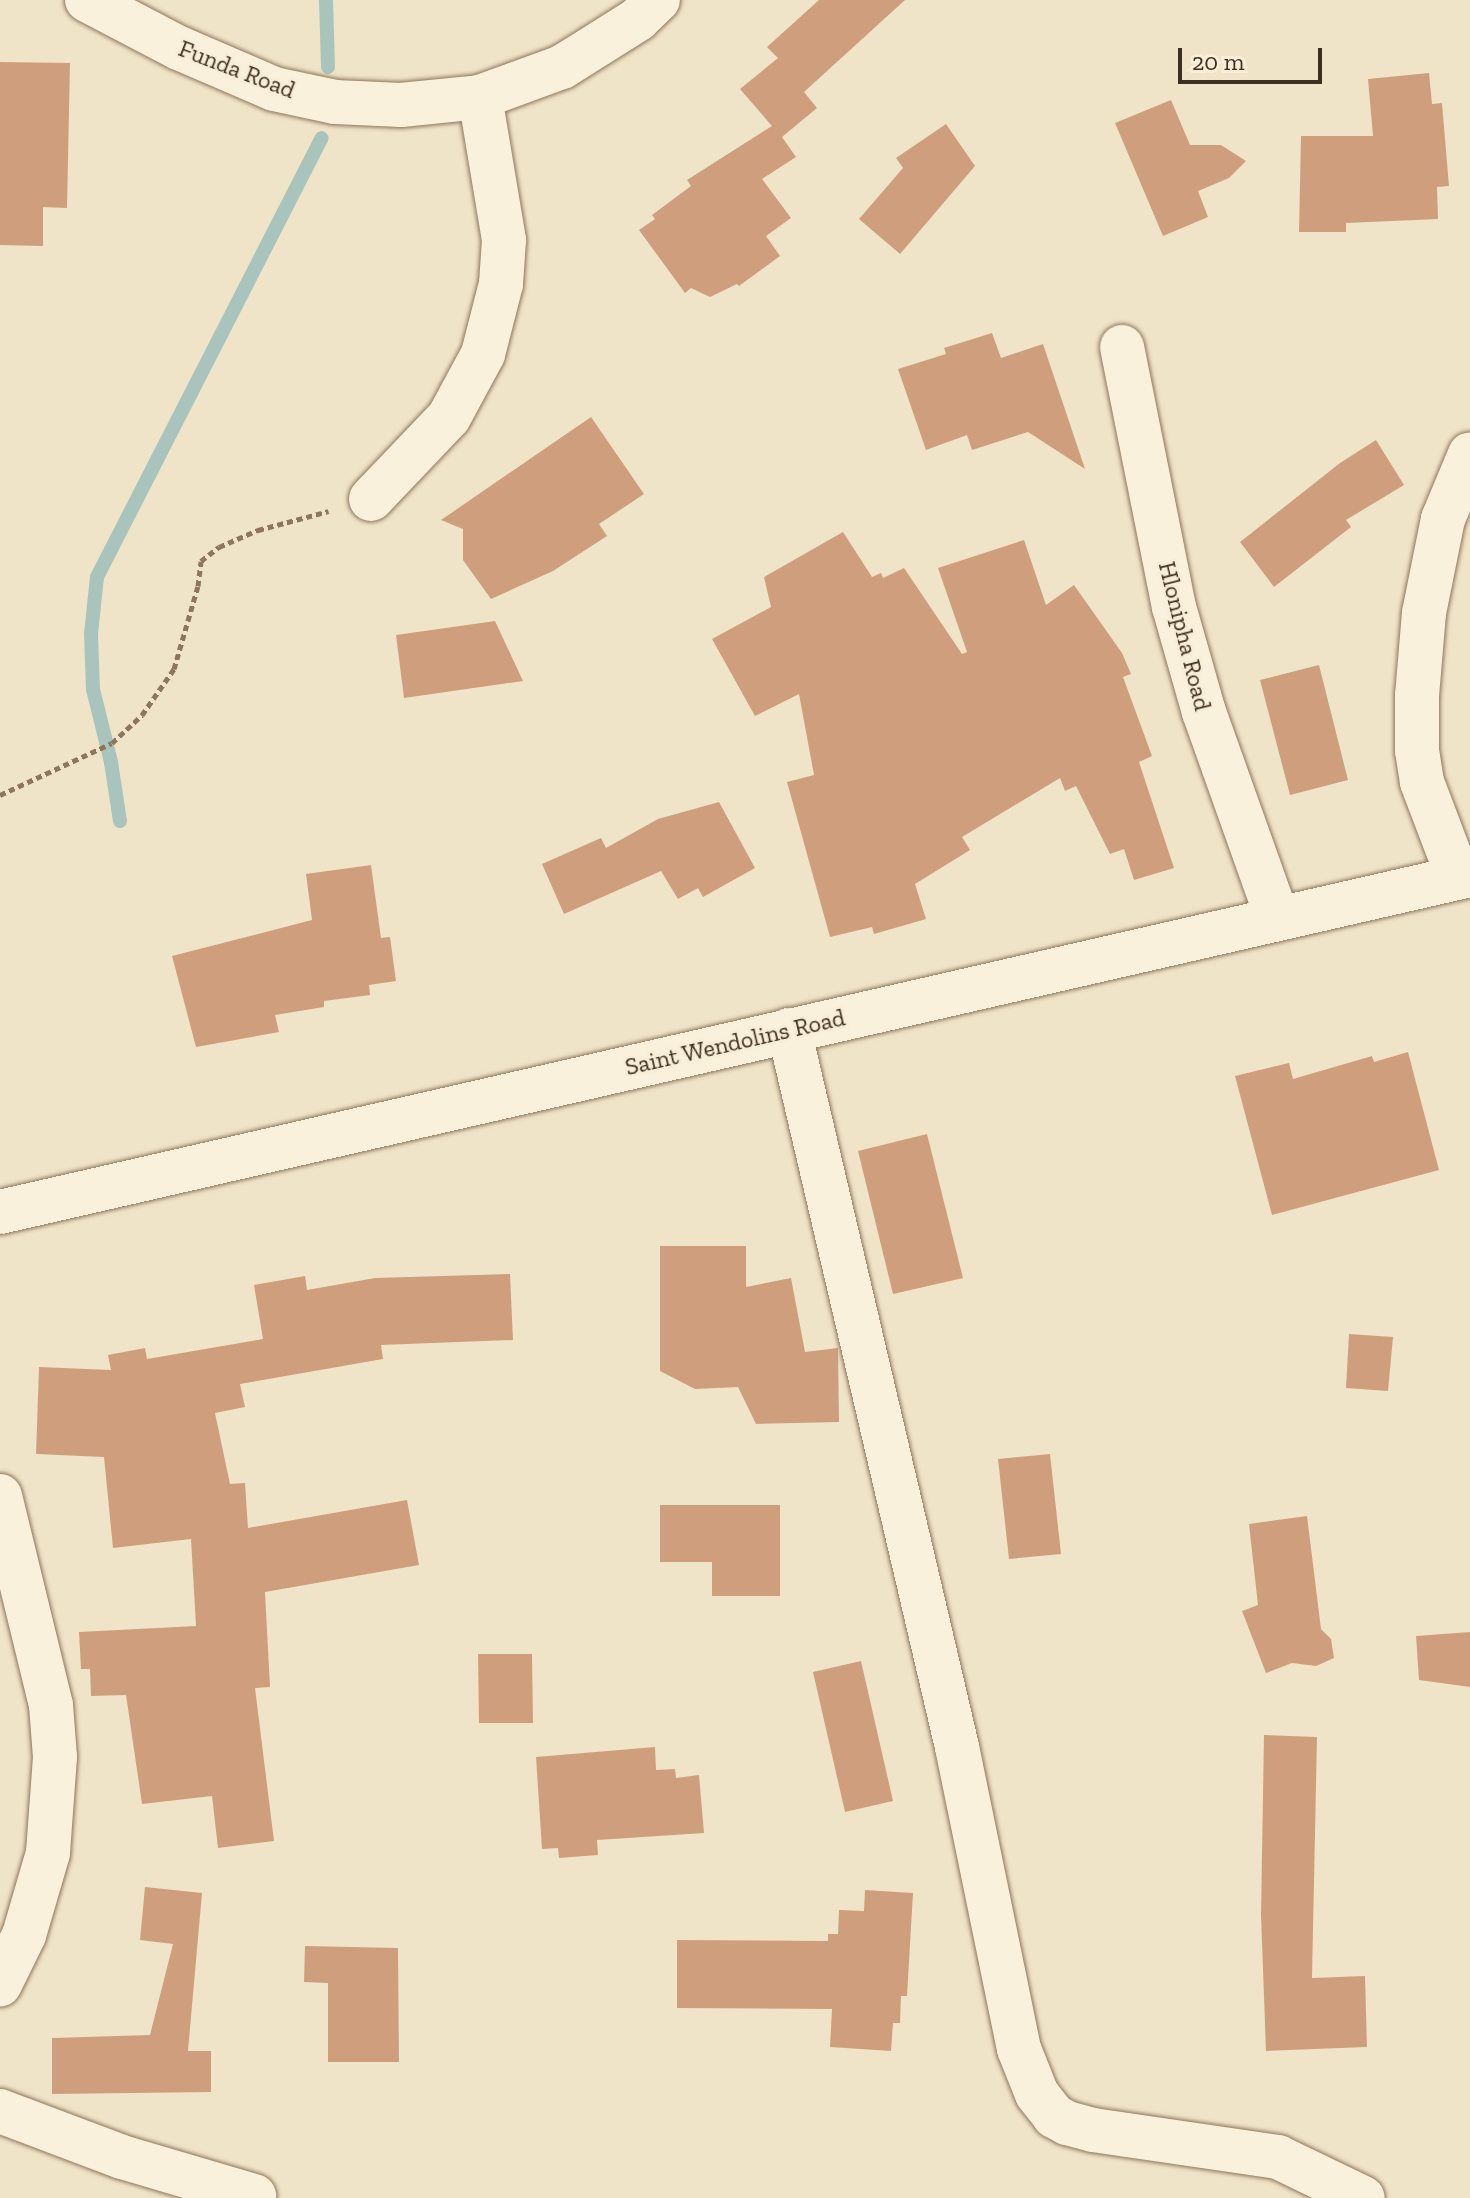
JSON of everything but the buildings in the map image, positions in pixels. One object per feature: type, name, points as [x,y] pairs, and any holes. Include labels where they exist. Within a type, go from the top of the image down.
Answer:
[{"type":"street","name":"Funda Road","points":[[87,0],[179,48],[274,89],[349,103],[401,105],[480,97],[562,67],[637,20],[658,0]]},
{"type":"street","points":[[371,499],[449,417],[483,354],[501,284],[504,240],[480,97]]},
{"type":"street","name":"Hlonipha Road","points":[[1122,347],[1174,607],[1204,712],[1277,917]]},
{"type":"street","points":[[1464,876],[1422,782],[1417,751],[1417,696],[1424,613],[1443,519],[1470,454]]},
{"type":"street","name":"Saint Wendolins Road","points":[[0,1212],[1464,876]]},
{"type":"street","points":[[789,1030],[957,1747],[1015,2034],[1037,2094],[1054,2116],[1067,2123],[1093,2130],[1278,2157],[1363,2198]]},
{"type":"street","points":[[0,1496],[51,1705],[55,1757],[48,1853],[24,1935],[0,1984]]},
{"type":"street","points":[[0,2111],[122,2157],[254,2196]]},
{"type":"path","points":[[0,795],[112,743],[142,715],[174,669],[198,586],[201,561],[219,547],[258,530],[371,499]]},
{"type":"waterway","points":[[326,0],[328,67]]},
{"type":"waterway","points":[[120,821],[111,762],[93,689],[91,634],[97,577],[322,138]]}]
